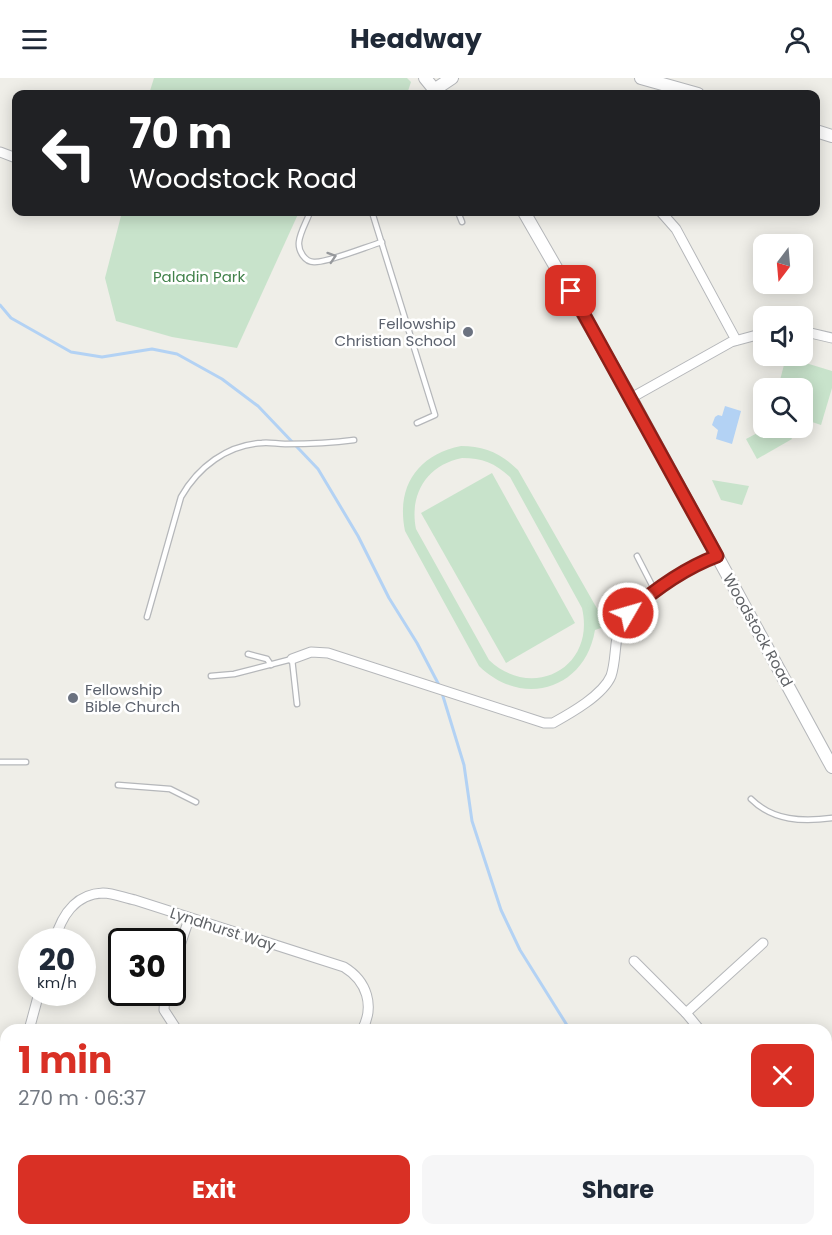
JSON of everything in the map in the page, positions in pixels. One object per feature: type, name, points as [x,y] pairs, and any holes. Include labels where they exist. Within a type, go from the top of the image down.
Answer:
[{"type":"street","points":[[437,90],[452,78]]},
{"type":"street","points":[[641,78],[684,90]]},
{"type":"street","name":"Woodstock Road","points":[[526,216],[631,398],[832,767]]},
{"type":"street","points":[[665,216],[676,229],[736,340]]},
{"type":"street","points":[[813,334],[832,338]]},
{"type":"street","points":[[631,398],[736,340],[753,336]]},
{"type":"street","points":[[292,659],[311,652],[328,653],[544,723],[553,723],[606,686],[611,674],[619,627],[623,618],[655,591],[696,565],[717,556]]},
{"type":"street","name":"Lyndhurst Way","points":[[59,928],[62,919],[79,899],[103,893],[135,900],[333,963],[351,972],[364,987],[368,998],[368,1016],[365,1024]]},
{"type":"street","points":[[186,928],[189,919]]},
{"type":"street","points":[[686,1013],[763,943]]},
{"type":"street","points":[[634,961],[695,1024]]},
{"type":"street","points":[[31,1024],[35,1006]]},
{"type":"street","points":[[164,1006],[164,1010],[173,1024]]},
{"type":"lane","points":[[309,216],[299,242],[299,249],[309,261],[320,261],[382,242]]},
{"type":"lane","points":[[373,216],[435,415],[417,423]]},
{"type":"lane","points":[[460,216],[462,222]]},
{"type":"lane","points":[[147,617],[182,497],[191,479],[207,464],[238,447],[262,442],[287,444],[354,440]]},
{"type":"lane","points":[[637,556],[655,591]]},
{"type":"lane","points":[[248,654],[267,659],[272,665]]},
{"type":"lane","points":[[211,676],[234,674],[292,659],[297,704]]},
{"type":"lane","points":[[0,762],[26,762]]},
{"type":"lane","points":[[118,785],[170,789],[195,802]]},
{"type":"lane","points":[[751,799],[768,813],[779,816],[800,820],[832,818]]},
{"type":"green space","points":[[154,78],[407,78],[411,82],[408,90],[150,90]]},
{"type":"green space","name":"Paladin Park","points":[[121,216],[297,216],[237,348],[172,337],[116,321],[105,278]]},
{"type":"green space","points":[[813,365],[832,371],[832,388],[821,425],[813,422],[813,378],[781,378],[784,366]]},
{"type":"green space","points":[[753,435],[753,438],[792,439],[757,459],[746,439]]},
{"type":"green space","points":[[461,446],[485,449],[499,455],[518,470],[607,626],[595,630],[589,650],[579,667],[565,679],[549,686],[532,689],[514,687],[496,679],[479,666],[405,531],[404,500],[413,475],[432,457]],"holes":[[[462,458],[488,462],[510,477],[582,608],[584,629],[579,647],[570,662],[557,672],[541,677],[524,678],[506,672],[489,660],[416,529],[415,504],[423,483],[439,467]]]},
{"type":"green space","points":[[492,473],[575,623],[506,663],[421,513]]},
{"type":"green space","points":[[712,480],[749,486],[742,505],[721,500]]},
{"type":"water","points":[[725,406],[741,411],[732,444],[716,439],[718,430],[712,425],[715,417],[722,416]]},
{"type":"waterway","points":[[0,305],[11,318],[71,352],[102,357],[152,349],[177,354],[222,379],[258,406],[318,469],[358,536],[389,598],[417,643],[440,687]]},
{"type":"waterway","points":[[442,693],[464,765],[472,821],[501,910],[520,950],[566,1024]]},
{"type":"place","name":"Fellowship Christian School","points":[[468,332]]},
{"type":"place","name":"Fellowship Bible Church","points":[[73,698]]},
{"type":"route","points":[[571,291],[717,556],[696,565],[666,584],[628,613]]}]
